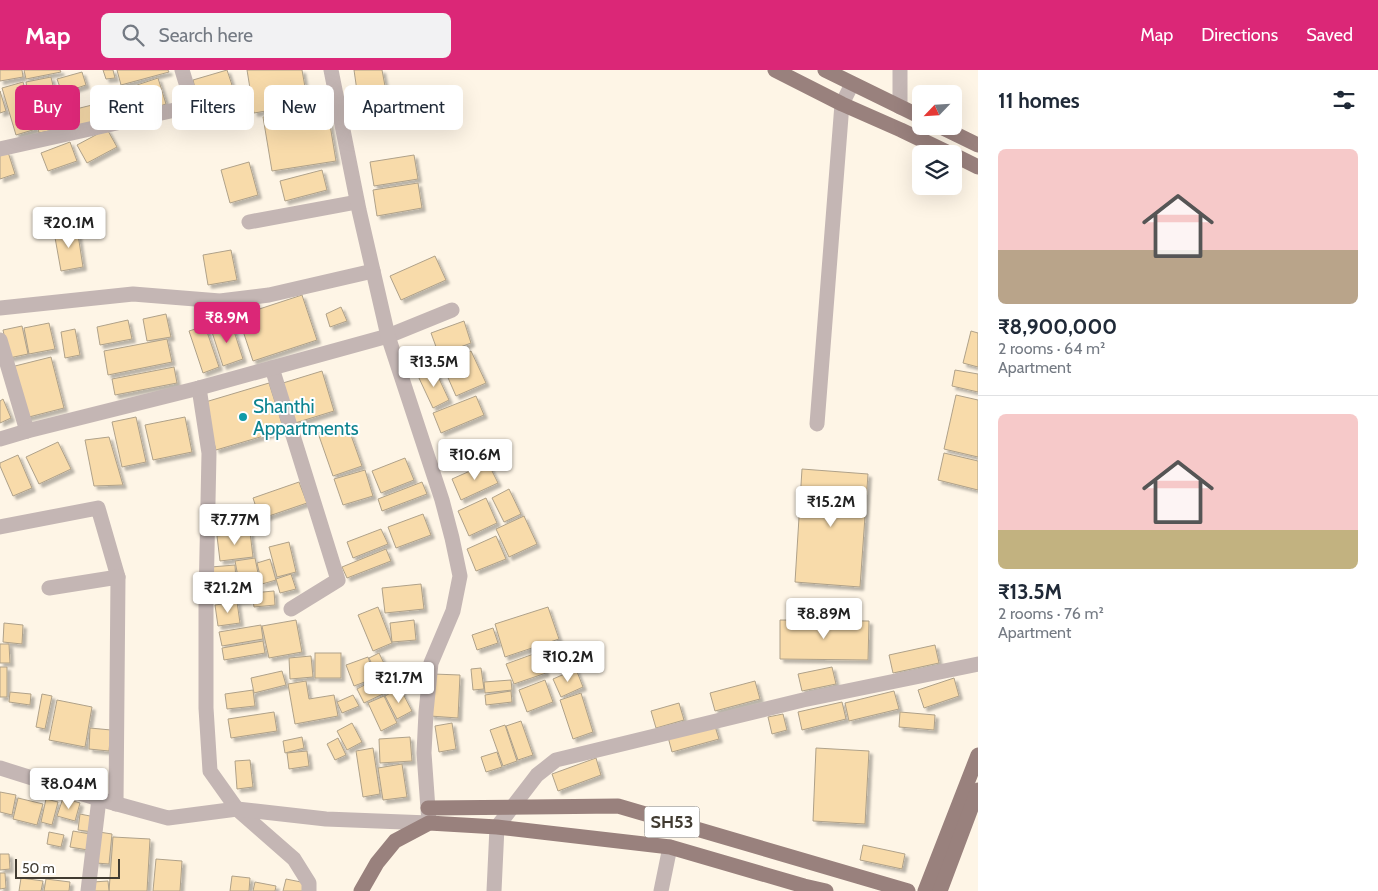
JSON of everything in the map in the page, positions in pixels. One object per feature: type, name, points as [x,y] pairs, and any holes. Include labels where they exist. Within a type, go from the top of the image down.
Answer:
[{"type":"main road","points":[[774,70],[842,104],[933,145]]},
{"type":"main road","points":[[825,70],[912,113]]},
{"type":"main road","points":[[957,135],[978,145]]},
{"type":"main road","points":[[962,159],[978,167]]},
{"type":"main road","points":[[925,891],[978,755]]},
{"type":"main road","points":[[940,891],[978,790]]},
{"type":"main road","name":"SH53","points":[[429,816],[512,807],[618,806],[908,891]]},
{"type":"main road","points":[[361,891],[378,863],[395,841],[429,816]]},
{"type":"main road","name":"SH53","points":[[429,816],[497,827],[670,847],[804,888],[826,891]]},
{"type":"street","points":[[0,149],[193,106],[182,70]]},
{"type":"street","points":[[0,768],[168,818],[238,809],[326,819],[429,816],[424,753],[431,663],[453,611],[460,576],[442,500],[388,336],[357,202],[331,70]]},
{"type":"street","points":[[900,70],[900,107]]},
{"type":"street","points":[[817,424],[842,104],[852,84]]},
{"type":"street","points":[[249,222],[357,202]]},
{"type":"street","points":[[0,308],[133,294],[220,301],[269,295],[373,270]]},
{"type":"street","points":[[0,440],[27,431],[199,388],[388,336],[452,310]]},
{"type":"street","points":[[0,340],[27,431]]},
{"type":"street","points":[[272,368],[338,580],[291,608]]},
{"type":"street","points":[[199,388],[209,453],[206,708],[210,771],[238,809],[294,859],[309,883],[309,891]]},
{"type":"street","points":[[0,527],[98,508],[118,577],[116,804]]},
{"type":"street","points":[[49,588],[118,577]]},
{"type":"street","points":[[494,891],[497,827],[537,774],[556,760],[803,700],[978,664]]},
{"type":"street","points":[[88,891],[99,799]]},
{"type":"street","points":[[661,891],[670,847]]},
{"type":"building","points":[[0,70],[22,70],[23,77],[0,81]]},
{"type":"building","points":[[24,70],[60,70],[61,72],[26,79]]},
{"type":"building","points":[[103,70],[113,70],[115,78],[106,79]]},
{"type":"building","points":[[117,70],[168,70],[169,72],[121,85]]},
{"type":"building","points":[[227,70],[232,85],[194,85],[193,80]]},
{"type":"building","points":[[247,70],[302,70],[305,85],[264,85],[264,111],[254,113],[254,85],[249,85]]},
{"type":"building","points":[[354,70],[382,70],[385,85],[356,85]]},
{"type":"building","points":[[82,72],[86,85],[80,87],[80,85],[59,85],[57,79]]},
{"type":"building","points":[[51,77],[53,85],[26,85],[26,82]]},
{"type":"building","points":[[158,78],[160,85],[137,85]]},
{"type":"building","points":[[23,82],[24,85],[15,85],[15,130],[33,130],[16,135],[2,88]]},
{"type":"building","points":[[0,91],[6,111],[0,113]]},
{"type":"building","points":[[162,91],[166,104],[162,105]]},
{"type":"building","points":[[90,106],[90,122],[80,125],[80,108]]},
{"type":"building","points":[[38,130],[54,130],[39,133]]},
{"type":"building","points":[[108,130],[117,147],[87,163],[77,145]]},
{"type":"building","points":[[265,130],[331,130],[336,161],[272,171]]},
{"type":"building","points":[[70,142],[77,161],[48,171],[41,153]]},
{"type":"building","points":[[8,152],[15,174],[0,179],[0,155]]},
{"type":"building","points":[[414,155],[418,179],[374,186],[370,162]]},
{"type":"building","points":[[249,162],[258,195],[230,203],[221,170]]},
{"type":"building","points":[[322,170],[327,190],[285,201],[280,181]]},
{"type":"building","points":[[418,183],[422,208],[377,216],[373,190]]},
{"type":"building","points":[[77,228],[83,267],[61,271],[54,232]]},
{"type":"building","points":[[231,250],[237,280],[208,285],[203,255]]},
{"type":"building","points":[[435,256],[446,280],[401,300],[390,276]]},
{"type":"building","points":[[302,295],[317,340],[253,361],[238,316]]},
{"type":"building","points":[[341,307],[347,321],[330,327],[326,314]]},
{"type":"building","points":[[166,314],[171,337],[147,341],[143,319]]},
{"type":"building","points":[[128,320],[132,339],[100,345],[97,327]]},
{"type":"building","points":[[464,321],[471,343],[439,355],[431,333]]},
{"type":"building","points":[[231,322],[243,359],[223,366],[211,329]]},
{"type":"building","points":[[49,323],[55,349],[29,354],[24,328]]},
{"type":"building","points":[[22,326],[28,354],[9,358],[3,330]]},
{"type":"building","points":[[205,326],[219,367],[203,373],[189,331]]},
{"type":"building","points":[[75,329],[80,355],[65,358],[61,332]]},
{"type":"building","points":[[971,331],[978,333],[978,367],[963,363]]},
{"type":"building","points":[[167,339],[172,362],[108,375],[104,351]]},
{"type":"building","points":[[471,351],[486,383],[456,396],[442,364]]},
{"type":"building","points":[[51,357],[64,408],[25,418],[11,367]]},
{"type":"building","points":[[174,367],[177,383],[115,395],[112,379]]},
{"type":"building","points":[[434,368],[449,400],[433,408],[418,376]]},
{"type":"building","points":[[955,370],[978,374],[978,392],[952,386]]},
{"type":"building","points":[[322,371],[334,411],[295,423],[283,383]]},
{"type":"building","name":"Shanthi Appartments","points":[[269,383],[284,430],[216,450],[202,403]]},
{"type":"building","points":[[956,395],[978,400],[978,457],[944,449]]},
{"type":"building","points":[[476,396],[484,415],[441,433],[433,413]]},
{"type":"building","points":[[3,399],[11,418],[0,423],[0,401]]},
{"type":"building","points":[[136,417],[146,462],[122,467],[112,422]]},
{"type":"building","points":[[185,417],[192,452],[153,460],[145,425]]},
{"type":"building","points":[[347,424],[362,466],[333,476],[318,433]]},
{"type":"building","points":[[109,437],[123,485],[94,486],[85,440]]},
{"type":"building","points":[[58,442],[71,469],[39,484],[26,457]]},
{"type":"building","points":[[944,453],[978,461],[978,490],[938,480]]},
{"type":"building","points":[[18,455],[32,488],[13,496],[0,463]]},
{"type":"building","points":[[405,458],[414,480],[381,493],[372,471]]},
{"type":"building","points":[[488,463],[498,483],[461,500],[452,479]]},
{"type":"building","points":[[802,469],[868,474],[860,587],[795,582]]},
{"type":"building","points":[[365,470],[373,496],[343,505],[334,479]]},
{"type":"building","points":[[299,482],[307,503],[260,519],[253,498]]},
{"type":"building","points":[[422,482],[427,494],[382,511],[378,499]]},
{"type":"building","points":[[509,489],[521,514],[504,522],[492,498]]},
{"type":"building","points":[[486,498],[497,523],[469,536],[458,511]]},
{"type":"building","points":[[246,512],[249,530],[218,534],[216,516]]},
{"type":"building","points":[[423,514],[431,535],[396,548],[388,527]]},
{"type":"building","points":[[524,516],[537,544],[509,557],[496,529]]},
{"type":"building","points":[[381,529],[388,544],[353,558],[347,542]]},
{"type":"building","points":[[250,532],[253,557],[220,561],[217,536]]},
{"type":"building","points":[[496,536],[506,559],[476,571],[467,549]]},
{"type":"building","points":[[289,542],[296,572],[277,577],[269,547]]},
{"type":"building","points":[[386,549],[391,561],[347,578],[342,567]]},
{"type":"building","points":[[255,558],[259,578],[239,582],[235,561]]},
{"type":"building","points":[[270,559],[276,580],[262,584],[257,563]]},
{"type":"building","points":[[235,565],[236,581],[213,583],[211,567]]},
{"type":"building","points":[[291,574],[296,589],[280,593],[276,579]]},
{"type":"building","points":[[246,582],[248,600],[217,603],[215,585]]},
{"type":"building","points":[[421,584],[424,609],[385,613],[382,588]]},
{"type":"building","points":[[274,591],[275,605],[254,607],[252,593]]},
{"type":"building","points":[[237,602],[240,623],[218,626],[215,605]]},
{"type":"building","points":[[378,607],[392,643],[373,651],[358,615]]},
{"type":"building","points":[[548,607],[559,639],[505,657],[495,624]]},
{"type":"building","points":[[296,620],[302,652],[269,658],[262,626]]},
{"type":"building","points":[[414,620],[416,640],[392,642],[390,623]]},
{"type":"building","points":[[780,620],[869,621],[868,660],[780,659]]},
{"type":"building","points":[[4,623],[23,625],[22,644],[3,642]]},
{"type":"building","points":[[261,625],[263,639],[222,646],[219,632]]},
{"type":"building","points":[[493,628],[498,643],[477,650],[472,635]]},
{"type":"building","points":[[263,641],[265,653],[224,660],[222,648]]},
{"type":"building","points":[[0,644],[9,644],[10,663],[0,663]]},
{"type":"building","points":[[935,645],[939,663],[893,673],[889,655]]},
{"type":"building","points":[[539,652],[546,673],[514,684],[506,664]]},
{"type":"building","points":[[315,653],[341,653],[341,678],[315,678]]},
{"type":"building","points":[[379,653],[396,688],[386,693],[369,658]]},
{"type":"building","points":[[311,656],[313,677],[290,679],[289,658]]},
{"type":"building","points":[[368,657],[375,678],[354,686],[346,665]]},
{"type":"building","points":[[0,667],[7,667],[7,697],[0,697]]},
{"type":"building","points":[[832,667],[836,684],[802,691],[798,674]]},
{"type":"building","points":[[481,668],[484,689],[473,690],[471,669]]},
{"type":"building","points":[[576,669],[583,687],[561,697],[553,679]]},
{"type":"building","points":[[282,671],[286,685],[254,693],[251,678]]},
{"type":"building","points":[[433,674],[460,675],[458,718],[430,716]]},
{"type":"building","points":[[378,678],[385,693],[364,703],[357,689]]},
{"type":"building","points":[[954,678],[959,696],[924,708],[918,690]]},
{"type":"building","points":[[511,680],[512,690],[485,693],[484,682]]},
{"type":"building","points":[[545,680],[553,702],[527,712],[519,690]]},
{"type":"building","points":[[306,681],[309,699],[334,695],[338,716],[295,724],[288,684]]},
{"type":"building","points":[[755,681],[760,699],[715,711],[710,693]]},
{"type":"building","points":[[400,688],[412,711],[397,719],[385,696]]},
{"type":"building","points":[[253,690],[255,706],[227,709],[225,694]]},
{"type":"building","points":[[511,691],[512,702],[486,705],[485,695]]},
{"type":"building","points":[[894,691],[899,709],[849,721],[845,703]]},
{"type":"building","points":[[10,692],[31,694],[30,705],[9,702]]},
{"type":"building","points":[[581,693],[593,732],[573,739],[560,700]]},
{"type":"building","points":[[42,694],[52,696],[45,729],[36,727]]},
{"type":"building","points":[[353,695],[359,706],[342,713],[337,702]]},
{"type":"building","points":[[384,696],[397,723],[381,731],[368,703]]},
{"type":"building","points":[[57,700],[92,707],[85,747],[49,740]]},
{"type":"building","points":[[842,702],[846,719],[802,730],[798,712]]},
{"type":"building","points":[[679,703],[684,720],[656,728],[651,711]]},
{"type":"building","points":[[274,712],[277,731],[231,738],[228,719]]},
{"type":"building","points":[[900,712],[935,715],[934,730],[899,727]]},
{"type":"building","points":[[783,714],[787,730],[772,734],[768,717]]},
{"type":"building","points":[[521,721],[533,755],[518,760],[506,726]]},
{"type":"building","points":[[352,723],[362,742],[347,750],[337,731]]},
{"type":"building","points":[[452,723],[456,749],[439,752],[435,726]]},
{"type":"building","points":[[714,723],[719,739],[672,752],[668,737]]},
{"type":"building","points":[[505,725],[517,761],[503,766],[490,730]]},
{"type":"building","points":[[90,728],[111,730],[109,751],[89,749]]},
{"type":"building","points":[[302,737],[304,748],[285,753],[283,741]]},
{"type":"building","points":[[410,737],[412,761],[380,763],[379,739]]},
{"type":"building","points":[[338,738],[346,755],[335,760],[327,744]]},
{"type":"building","points":[[373,748],[380,794],[363,797],[356,751]]},
{"type":"building","points":[[816,748],[869,751],[865,824],[813,821]]},
{"type":"building","points":[[307,751],[309,766],[289,769],[287,753]]},
{"type":"building","points":[[497,752],[502,767],[486,772],[481,757]]},
{"type":"building","points":[[596,758],[601,775],[558,791],[552,774]]},
{"type":"building","points":[[250,760],[253,787],[237,789],[235,761]]},
{"type":"building","points":[[402,764],[407,797],[383,800],[378,768]]},
{"type":"building","points":[[0,792],[16,795],[12,815],[0,812]]},
{"type":"building","points":[[18,798],[43,804],[37,825],[13,819]]},
{"type":"building","points":[[63,798],[80,803],[75,821],[57,816]]},
{"type":"building","points":[[46,799],[58,802],[52,825],[41,822]]},
{"type":"building","points":[[80,814],[95,817],[93,832],[78,830]]},
{"type":"building","points":[[73,831],[90,834],[88,850],[70,847]]},
{"type":"building","points":[[49,832],[64,835],[61,847],[47,844]]},
{"type":"building","points":[[99,832],[112,834],[109,864],[96,863]]},
{"type":"building","points":[[113,837],[150,839],[147,891],[109,891]]},
{"type":"building","points":[[863,845],[905,854],[902,869],[860,860]]},
{"type":"building","points":[[0,854],[9,854],[10,869],[0,870]]},
{"type":"building","points":[[156,859],[182,861],[180,891],[153,891]]},
{"type":"building","points":[[0,873],[5,873],[6,888],[0,889]]},
{"type":"building","points":[[232,876],[250,878],[249,891],[230,891]]},
{"type":"building","points":[[21,878],[43,881],[41,891],[19,891]]},
{"type":"building","points":[[46,879],[70,882],[69,891],[44,891]]},
{"type":"building","points":[[286,879],[306,883],[304,891],[283,891]]},
{"type":"building","points":[[108,881],[109,891],[93,891],[93,882]]},
{"type":"building","points":[[255,882],[276,886],[275,891],[253,891]]},
{"type":"place","name":"Shanthi Appartments","points":[[243,417]]}]
